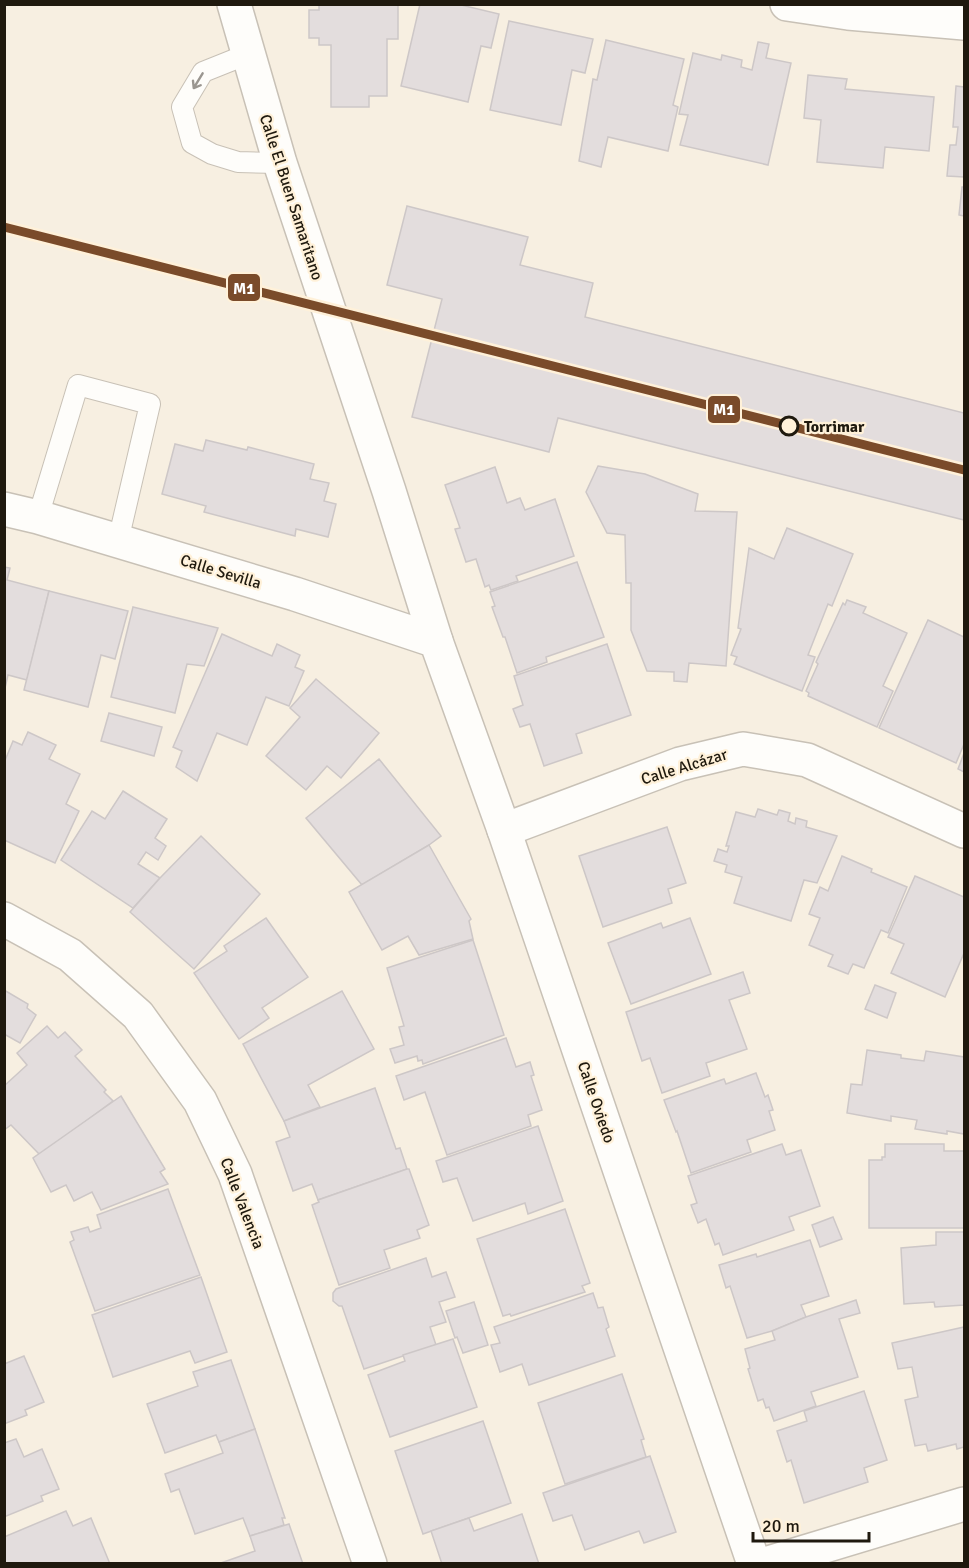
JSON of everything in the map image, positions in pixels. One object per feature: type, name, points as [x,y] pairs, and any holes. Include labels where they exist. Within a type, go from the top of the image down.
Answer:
[{"type":"street","name":"Calle El Buen Samaritano","points":[[234,4],[280,163],[389,491],[436,641]]},
{"type":"street","points":[[787,4],[964,23]]},
{"type":"street","name":"Calle Sevilla","points":[[4,509],[38,517],[295,594],[436,641]]},
{"type":"street","name":"Calle Oviedo","points":[[436,641],[504,830],[754,1563]]},
{"type":"street","name":"Calle Alcázar","points":[[504,830],[680,764],[743,748],[807,760],[964,831]]},
{"type":"street","name":"Calle Valencia","points":[[4,919],[70,956],[138,1015],[200,1101],[235,1174],[370,1563]]},
{"type":"street","points":[[765,1563],[964,1504]]},
{"type":"lane","points":[[248,54],[203,72],[182,107],[192,143],[212,154],[238,162],[280,163]]},
{"type":"lane","points":[[38,517],[78,385],[150,404],[118,541]]},
{"type":"building","points":[[319,4],[398,4],[398,39],[387,39],[387,96],[369,96],[369,107],[331,107],[331,45],[319,45],[319,38],[309,38],[309,10],[319,10]]},
{"type":"building","points":[[420,4],[457,4],[499,14],[491,48],[481,46],[468,102],[401,86]]},
{"type":"building","points":[[509,21],[593,39],[585,73],[572,70],[561,125],[490,110]]},
{"type":"building","points":[[606,40],[684,59],[673,105],[678,107],[668,151],[608,137],[601,167],[579,161],[593,79],[597,80]]},
{"type":"building","points":[[758,42],[769,44],[766,58],[791,63],[768,165],[680,145],[688,115],[679,114],[693,53],[721,60],[722,55],[742,60],[741,67],[752,70]]},
{"type":"building","points":[[808,75],[847,79],[845,89],[934,97],[929,151],[885,147],[883,168],[817,162],[821,120],[804,118]]},
{"type":"building","points":[[956,86],[964,87],[964,177],[947,176],[950,145],[956,145],[958,127],[953,127]]},
{"type":"building","points":[[962,187],[964,187],[964,216],[959,215]]},
{"type":"building","points":[[407,206],[528,237],[520,265],[593,283],[585,317],[964,413],[964,520],[558,418],[549,452],[412,417],[442,299],[387,285]]},
{"type":"building","points":[[206,440],[247,450],[248,447],[314,464],[310,479],[329,483],[324,501],[336,504],[328,537],[296,529],[295,536],[204,512],[206,506],[162,494],[175,444],[203,451]]},
{"type":"building","points":[[598,466],[645,474],[698,494],[695,511],[737,512],[726,666],[689,663],[687,682],[674,681],[674,672],[647,671],[631,630],[631,583],[626,583],[625,535],[607,533],[586,492]]},
{"type":"building","points":[[495,467],[507,503],[520,498],[525,510],[555,499],[574,556],[516,576],[518,581],[491,590],[489,585],[485,587],[476,559],[466,562],[455,529],[460,528],[445,485]]},
{"type":"building","points":[[787,528],[853,554],[832,606],[828,604],[808,655],[815,657],[802,691],[734,664],[737,657],[731,655],[741,629],[738,628],[749,548],[774,559]]},
{"type":"building","points":[[577,562],[604,637],[546,657],[547,662],[517,673],[492,607],[495,606],[490,592]]},
{"type":"building","points":[[4,567],[10,568],[7,580],[49,591],[27,680],[8,675],[5,688]]},
{"type":"building","points":[[49,591],[128,611],[115,659],[101,655],[88,707],[24,690]]},
{"type":"building","points":[[847,600],[866,607],[863,613],[907,633],[883,686],[893,691],[877,727],[808,696],[809,693],[806,691],[818,664],[816,662],[843,603],[845,605]]},
{"type":"building","points":[[133,607],[218,628],[204,666],[187,664],[175,713],[111,697]]},
{"type":"building","points":[[928,620],[964,637],[964,744],[956,763],[879,728]]},
{"type":"building","points":[[222,634],[272,656],[277,644],[300,655],[295,667],[304,671],[289,706],[266,697],[247,745],[217,733],[197,781],[176,767],[182,751],[173,747]]},
{"type":"building","points":[[607,644],[631,715],[576,734],[582,753],[544,766],[530,724],[520,727],[513,709],[523,705],[514,676]]},
{"type":"building","points":[[316,679],[379,733],[341,778],[327,766],[306,790],[266,756],[300,717],[290,708]]},
{"type":"building","points":[[109,713],[162,727],[154,756],[101,741]]},
{"type":"building","points":[[28,732],[56,745],[49,759],[80,774],[66,804],[79,811],[55,863],[4,840],[4,763],[13,741],[22,745]]},
{"type":"building","points":[[964,753],[964,772],[958,769]]},
{"type":"building","points":[[379,759],[441,836],[362,885],[306,818]]},
{"type":"building","points":[[123,791],[167,819],[155,838],[166,846],[158,860],[146,852],[138,864],[160,878],[133,908],[61,860],[92,811],[105,819]]},
{"type":"building","points":[[758,809],[777,815],[779,810],[790,813],[788,821],[795,824],[796,818],[807,821],[806,827],[837,836],[817,883],[804,880],[791,921],[734,903],[742,877],[725,872],[727,865],[714,861],[718,849],[727,852],[729,846],[726,846],[736,812],[755,817]]},
{"type":"building","points":[[667,827],[686,883],[668,889],[672,903],[603,927],[579,856]]},
{"type":"building","points":[[201,836],[260,894],[194,969],[130,912]]},
{"type":"building","points":[[429,845],[471,919],[469,921],[473,939],[419,955],[408,936],[382,950],[349,892]]},
{"type":"building","points":[[842,856],[872,869],[871,872],[907,887],[888,933],[881,930],[864,968],[853,964],[848,974],[828,966],[833,955],[809,945],[820,918],[809,914],[820,887],[828,891]]},
{"type":"building","points":[[915,876],[964,897],[964,953],[945,997],[891,973],[904,944],[888,937]]},
{"type":"building","points":[[266,918],[308,977],[262,1008],[269,1018],[239,1039],[194,973],[227,951],[224,946]]},
{"type":"building","points":[[690,918],[711,974],[631,1004],[608,943],[661,923],[663,928]]},
{"type":"building","points":[[473,940],[504,1035],[423,1064],[422,1060],[418,1061],[417,1056],[395,1063],[390,1049],[404,1045],[399,1027],[404,1026],[387,968]]},
{"type":"building","points":[[743,972],[750,993],[729,1000],[747,1049],[706,1063],[710,1076],[662,1093],[650,1058],[642,1061],[626,1012]]},
{"type":"building","points":[[875,985],[896,993],[887,1018],[865,1009]]},
{"type":"building","points":[[4,990],[28,1004],[27,1008],[36,1015],[20,1043],[4,1034]]},
{"type":"building","points":[[342,991],[374,1049],[308,1085],[320,1107],[284,1121],[243,1044]]},
{"type":"building","points":[[47,1026],[58,1038],[65,1032],[82,1050],[75,1056],[113,1101],[40,1155],[11,1125],[4,1130],[4,1086],[27,1065],[17,1053]]},
{"type":"building","points":[[506,1038],[516,1067],[530,1062],[534,1075],[531,1076],[542,1110],[528,1115],[531,1126],[447,1155],[425,1092],[404,1100],[396,1076]]},
{"type":"building","points":[[867,1050],[924,1061],[926,1051],[964,1057],[964,1134],[915,1129],[917,1120],[891,1116],[891,1121],[847,1113],[851,1084],[862,1085]]},
{"type":"building","points":[[756,1073],[765,1097],[768,1095],[773,1110],[769,1111],[775,1130],[747,1140],[751,1152],[691,1173],[664,1100],[724,1079],[726,1084]]},
{"type":"building","points":[[375,1088],[396,1149],[400,1148],[407,1169],[318,1200],[312,1184],[293,1191],[276,1142],[290,1137],[284,1121]]},
{"type":"building","points":[[121,1096],[165,1169],[160,1172],[168,1184],[101,1210],[92,1192],[74,1201],[66,1185],[51,1192],[33,1158]]},
{"type":"building","points":[[538,1126],[563,1201],[528,1214],[525,1203],[473,1221],[457,1178],[443,1182],[436,1161]]},
{"type":"building","points":[[782,1144],[786,1155],[801,1150],[820,1206],[789,1217],[794,1230],[723,1255],[719,1243],[715,1245],[706,1219],[698,1223],[691,1205],[697,1203],[688,1176]]},
{"type":"building","points":[[885,1144],[944,1144],[944,1151],[964,1151],[964,1228],[869,1228],[869,1160],[882,1160],[882,1157],[885,1157]]},
{"type":"building","points":[[409,1169],[429,1225],[417,1230],[420,1238],[384,1250],[390,1268],[339,1285],[312,1205],[319,1202],[318,1200]]},
{"type":"building","points":[[168,1189],[200,1275],[95,1311],[70,1242],[74,1240],[71,1232],[88,1227],[90,1232],[101,1228],[97,1215]]},
{"type":"building","points":[[565,1209],[590,1283],[582,1286],[585,1292],[511,1316],[510,1314],[503,1316],[477,1239]]},
{"type":"building","points":[[833,1217],[842,1239],[820,1247],[812,1225]]},
{"type":"building","points":[[936,1232],[964,1232],[964,1305],[935,1307],[934,1302],[904,1304],[901,1248],[936,1245]]},
{"type":"building","points":[[810,1240],[829,1296],[801,1305],[806,1317],[747,1338],[730,1286],[726,1288],[719,1265],[756,1254],[757,1257]]},
{"type":"building","points":[[426,1258],[432,1277],[446,1272],[455,1297],[439,1302],[446,1322],[430,1327],[436,1345],[364,1369],[342,1306],[333,1301],[333,1293],[336,1289]]},
{"type":"building","points":[[201,1277],[227,1352],[195,1363],[190,1351],[113,1377],[92,1315]]},
{"type":"building","points":[[593,1293],[598,1308],[603,1307],[609,1327],[606,1329],[615,1356],[529,1385],[522,1364],[500,1372],[491,1345],[500,1343],[494,1327]]},
{"type":"building","points":[[856,1300],[860,1313],[839,1319],[858,1377],[811,1392],[816,1406],[774,1421],[763,1399],[758,1401],[748,1369],[750,1368],[745,1349],[775,1340],[772,1331]]},
{"type":"building","points":[[474,1302],[488,1345],[463,1353],[446,1311]]},
{"type":"building","points":[[964,1327],[964,1447],[957,1449],[956,1444],[928,1451],[926,1444],[915,1446],[905,1400],[918,1397],[912,1367],[898,1369],[892,1343]]},
{"type":"building","points":[[453,1339],[477,1407],[390,1437],[368,1375],[405,1361],[403,1355]]},
{"type":"building","points":[[24,1356],[44,1402],[25,1410],[27,1415],[4,1424],[4,1364]]},
{"type":"building","points":[[231,1360],[255,1429],[219,1442],[216,1435],[165,1453],[147,1404],[198,1386],[193,1372]]},
{"type":"building","points":[[622,1374],[644,1439],[641,1440],[646,1457],[565,1484],[538,1403]]},
{"type":"building","points":[[864,1391],[887,1460],[864,1468],[868,1482],[804,1503],[791,1460],[787,1462],[777,1431],[807,1421],[804,1411]]},
{"type":"building","points":[[483,1421],[511,1503],[423,1534],[395,1451]]},
{"type":"building","points":[[255,1429],[285,1518],[282,1518],[284,1525],[250,1536],[243,1518],[195,1534],[179,1489],[171,1492],[165,1474],[223,1453],[219,1442]]},
{"type":"building","points":[[16,1439],[24,1457],[42,1449],[59,1489],[41,1496],[43,1501],[4,1517],[4,1443]]},
{"type":"building","points":[[650,1456],[676,1532],[644,1543],[639,1531],[585,1550],[572,1515],[553,1521],[543,1493]]},
{"type":"building","points":[[66,1511],[73,1526],[91,1518],[110,1564],[4,1564],[4,1537]]},
{"type":"building","points":[[522,1514],[539,1564],[442,1564],[431,1531],[469,1518],[474,1531]]},
{"type":"building","points":[[289,1524],[303,1564],[218,1564],[255,1551],[250,1536]]},
{"type":"transit line","name":"M1","points":[[4,227],[964,470]]},
{"type":"place","name":"Torrimar","points":[[789,426]]}]
